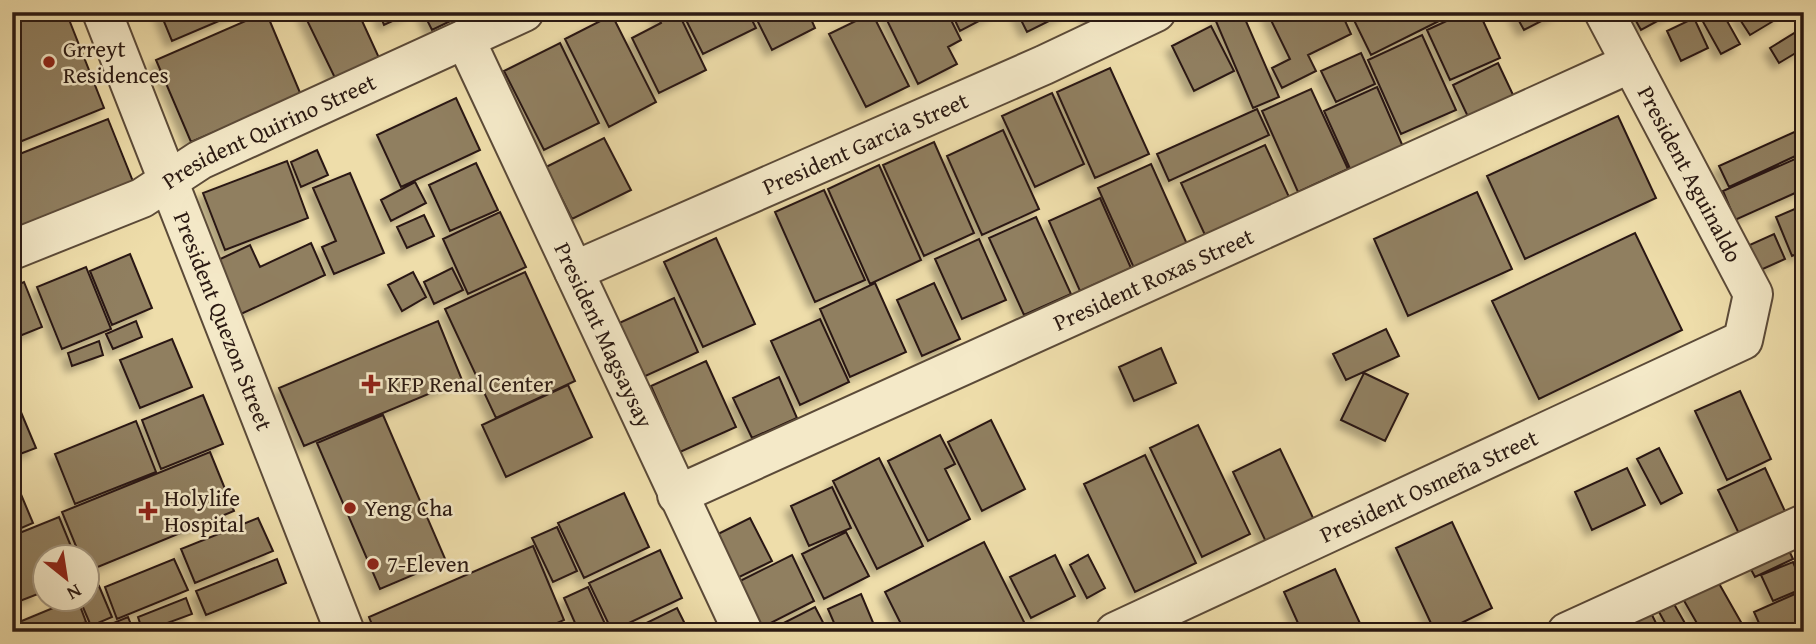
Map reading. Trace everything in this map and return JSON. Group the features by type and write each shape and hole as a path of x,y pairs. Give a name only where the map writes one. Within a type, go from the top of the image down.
{"street":[{"name":"President Quezon Street","path":"102,12 345,632"},
{"name":"President Quirino Street","path":"12,250 132,202 200,160 524,12"},
{"name":"President Garcia Street","path":"574,271 1044,65 1156,12"},
{"name":"President Aguinaldo","path":"1604,12 1753,294 1743,340"},
{"name":"President Magsaysay","path":"465,39 743,632"},
{"name":"President Roxas Street","path":"677,495 1631,63"},
{"name":"President Osmeña Street","path":"1115,632 1743,340"},
{"path":"1567,632 1804,524"}],"building":[{"name":"Grreyt Residences","path":"19,12 66,12 104,108 12,145 12,15"},
{"path":"160,12 240,12 172,41"},
{"path":"266,12 301,95 191,142 156,60"},
{"path":"303,12 358,12 380,60 336,80"},
{"path":"379,12 412,12 384,25"},
{"path":"423,12 469,12 432,30"},
{"path":"656,12 678,12 706,70 659,93 632,38 661,23"},
{"path":"682,12 748,12 756,28 703,54"},
{"path":"753,12 808,12 815,28 772,50"},
{"path":"883,12 947,12 961,40 948,47 957,64 918,84"},
{"path":"951,12 996,12 960,31"},
{"path":"1017,12 1067,12 1027,32"},
{"path":"1087,12 1110,12 1091,22"},
{"path":"1231,12 1242,12 1279,97 1253,108 1215,19"},
{"path":"1267,12 1341,12 1351,34 1308,55 1316,71 1282,88 1272,68 1290,59"},
{"path":"1350,12 1457,12 1371,55"},
{"path":"1466,12 1479,12 1500,58 1450,80 1427,30"},
{"path":"1514,12 1559,12 1524,30"},
{"path":"1631,12 1674,12 1641,30"},
{"path":"1716,12 1722,12 1740,44 1721,54 1702,20"},
{"path":"1741,12 1777,12 1780,17 1750,35 1737,15"},
{"path":"872,13 909,86 866,107 829,34"},
{"path":"612,15 656,102 609,127 565,39"},
{"path":"1694,18 1708,48 1681,61 1667,31"},
{"path":"1211,26 1234,71 1194,91 1172,46"},
{"path":"1804,27 1804,48 1779,63 1770,48"},
{"path":"1422,35 1456,110 1401,134 1368,60"},
{"path":"560,43 599,123 544,150 504,71"},
{"path":"1361,53 1375,84 1336,102 1321,71"},
{"path":"1498,63 1515,99 1470,121 1453,85"},
{"path":"1110,68 1149,154 1095,178 1057,92"},
{"path":"1377,87 1404,149 1352,173 1324,111"},
{"path":"1311,89 1348,169 1298,192 1262,111"},
{"path":"1052,93 1084,164 1035,187 1002,116"},
{"path":"456,98 480,150 401,187 377,135"},
{"path":"1257,109 1269,135 1169,181 1157,154"},
{"path":"1618,116 1656,198 1525,259 1487,176"},
{"path":"108,119 134,184 20,230 12,209 12,157"},
{"path":"1801,129 1804,134 1804,152 1729,187 1719,166"},
{"path":"1003,130 1039,209 982,235 947,156"},
{"path":"604,138 631,190 572,219 546,167"},
{"path":"934,142 974,233 924,256 883,165"},
{"path":"1265,145 1289,197 1205,235 1181,183"},
{"path":"317,150 328,175 301,187 291,162"},
{"path":"1804,155 1804,189 1735,220 1723,191"},
{"path":"287,161 308,218 225,250 203,193"},
{"path":"476,163 498,210 450,231 429,185"},
{"path":"1151,164 1187,244 1134,268 1098,188"},
{"path":"879,165 921,260 870,284 828,189"},
{"path":"350,173 384,253 334,274 322,247 336,241 313,188"},
{"path":"415,182 426,203 391,221 381,200"},
{"path":"824,190 865,280 815,302 775,212"},
{"path":"1477,192 1512,269 1408,316 1374,239"},
{"path":"1100,198 1131,268 1080,291 1049,221"},
{"path":"1804,205 1804,251 1792,256 1776,217"},
{"path":"500,212 526,267 468,294 443,239"},
{"path":"424,215 434,236 407,248 397,227"},
{"path":"1036,217 1071,294 1024,315 989,238"},
{"path":"1635,233 1682,330 1539,399 1492,301"},
{"path":"1774,234 1785,259 1754,273 1743,248"},
{"path":"716,238 755,324 703,347 664,262"},
{"path":"979,239 1006,300 962,319 935,259"},
{"path":"311,243 325,275 241,314 216,261 250,245 260,267"},
{"path":"130,254 152,308 112,325 90,271"},
{"path":"86,267 111,329 62,349 37,287"},
{"path":"452,268 463,290 434,304 424,282"},
{"path":"413,272 426,297 402,311 388,285"},
{"path":"525,272 575,381 496,418 445,309"},
{"path":"24,282 42,327 12,339 12,287"},
{"path":"875,283 906,352 850,377 820,309"},
{"path":"934,283 960,339 922,356 897,300"},
{"path":"674,298 698,352 641,378 617,324"},
{"path":"820,319 849,382 800,405 771,341"},
{"path":"136,321 142,337 113,349 106,334"},
{"name":"KFP Renal Center","path":"438,321 462,380 304,446 279,388"},
{"path":"1386,329 1399,356 1346,380 1333,354"},
{"path":"172,339 192,387 140,408 120,360"},
{"path":"99,341 103,355 72,366 68,353"},
{"path":"1161,348 1176,383 1134,401 1119,367"},
{"path":"706,361 736,427 680,452 651,386"},
{"path":"1364,373 1408,394 1385,441 1341,420"},
{"path":"779,377 797,418 752,438 733,398"},
{"path":"568,385 592,437 506,477 482,425"},
{"path":"1740,391 1771,459 1727,480 1695,411"},
{"path":"203,395 223,444 161,469 142,420"},
{"path":"15,398 36,448 12,457 12,399"},
{"path":"383,415 446,561 380,589 317,443"},
{"path":"991,420 1025,489 982,511 948,442"},
{"path":"136,421 156,472 75,504 55,454"},
{"path":"1198,425 1250,534 1202,557 1150,448"},
{"path":"940,435 955,464 945,469 970,519 928,541 888,461"},
{"path":"1659,448 1682,493 1661,504 1637,459"},
{"path":"1280,449 1315,522 1267,544 1233,472"},
{"name":"Holylife Hospital","path":"210,452 234,511 102,565 102,542 74,542 62,512"},
{"path":"1145,455 1196,563 1135,592 1084,484"},
{"path":"879,458 923,546 877,569 833,481"},
{"path":"1627,468 1645,505 1592,530 1575,492"},
{"path":"1765,468 1789,520 1743,542 1718,490"},
{"path":"12,473 33,523 12,532"},
{"path":"832,487 851,528 809,546 791,506"},
{"path":"624,493 649,547 584,578 558,523"},
{"path":"59,517 69,542 32,542 32,596 12,604 12,536"},
{"path":"258,518 273,551 195,583 181,549"},
{"path":"750,518 772,561 727,583 706,540"},
{"path":"1452,522 1492,608 1443,632 1435,632 1396,548"},
{"path":"557,527 577,571 553,582 532,538"},
{"path":"846,532 869,576 824,599 802,554"},
{"path":"984,542 1029,632 905,632 885,592"},
{"path":"1786,544 1793,559 1755,577 1747,562"},
{"path":"533,546 564,620 537,632 375,632 369,617"},
{"path":"660,550 682,598 612,631 589,583"},
{"path":"792,555 814,601 755,631 732,585"},
{"path":"1055,555 1075,596 1031,618 1010,577"},
{"path":"1088,555 1105,588 1087,598 1070,565"},
{"path":"174,559 188,590 117,619 105,587"},
{"path":"277,559 286,583 206,615 196,591"},
{"path":"1793,562 1804,588 1773,601 1761,575"},
{"path":"1335,569 1364,632 1302,632 1284,592"},
{"path":"1717,580 1742,624 1729,632 1702,632 1683,599"},
{"path":"588,587 606,626 594,632 579,632 564,598"},
{"path":"1804,590 1804,632 1763,632 1754,612"},
{"path":"102,593 112,617 91,626 85,612 102,612"},
{"path":"861,594 877,632 838,632 828,609"},
{"path":"186,598 192,614 143,632 138,617"},
{"path":"1674,604 1690,632 1670,632 1659,612"},
{"path":"1647,605 1656,623 1639,632 1626,632 1620,618"},
{"path":"815,607 828,632 766,632"},
{"path":"677,608 689,632 628,632"},
{"path":"43,612 82,612 86,622 61,632 12,632 12,625"},
{"path":"128,617 134,632 94,631"},
{"path":"87,623 90,632 66,632"},
{"path":"566,624 569,632 548,632"}],"place":[{"name":"Grreyt Residences","path":"49,62"},
{"name":"KFP Renal Center","path":"371,384"},
{"name":"Yeng Cha","path":"350,508"},
{"name":"Holylife Hospital","path":"148,511"},
{"name":"7-Eleven","path":"373,564"}]}
